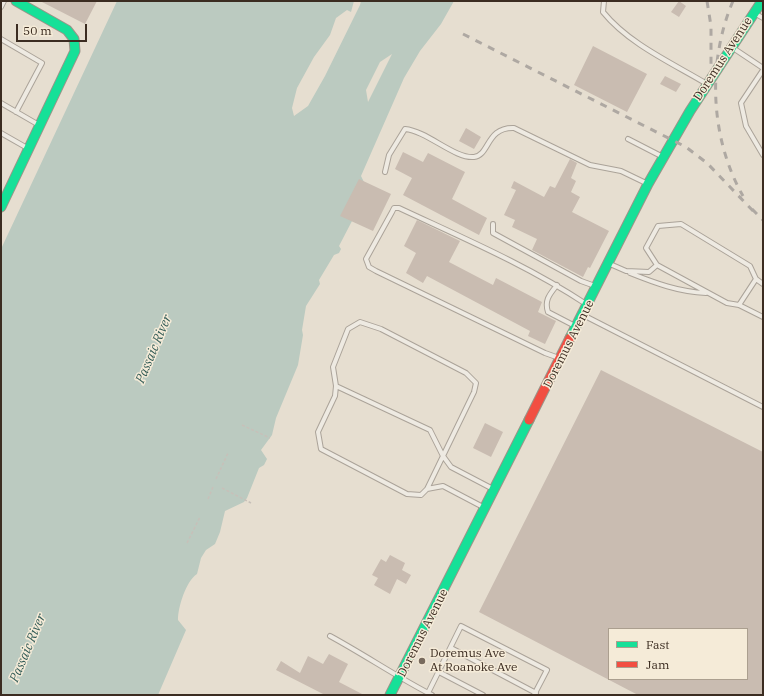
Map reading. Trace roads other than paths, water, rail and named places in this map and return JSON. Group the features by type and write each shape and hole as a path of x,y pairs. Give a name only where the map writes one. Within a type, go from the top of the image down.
{"main road":[{"path":"1,207 75,51 74,36 16,1"},
{"name":"Doremus Avenue","path":"390,695 562,359 648,184 707,84 762,1"}],"lane":[{"path":"1,7 4,1"},
{"path":"604,1 603,12 613,24 636,41 707,84"},
{"path":"754,13 763,18"},
{"path":"1,39 42,63 16,112"},
{"path":"731,47 763,69 741,103 746,126 763,155"},
{"path":"1,103 40,125"},
{"path":"385,172 389,155 405,129 424,135 466,157 476,157 481,154 493,135 504,127 514,128 590,165 621,171 648,184"},
{"path":"1,133 29,149"},
{"path":"628,139 664,157"},
{"path":"562,359 545,353 376,271 369,267 366,259 394,208 399,208 512,260 557,285 588,305"},
{"path":"494,224 493,233 581,281 598,287"},
{"path":"763,284 756,279 750,266 682,224 658,226 646,248 657,264 707,293 727,303 739,305 763,317"},
{"path":"609,264 653,282 686,292 707,293"},
{"path":"626,271 649,272 657,264"},
{"path":"739,305 756,279"},
{"path":"557,285 549,295 547,301 548,312 577,328"},
{"path":"583,315 763,407"},
{"path":"360,322 381,329 466,373 476,383 474,392 443,456 426,489 421,495 407,494 320,449 318,432 335,396 336,386 333,367 348,329 360,322"},
{"path":"336,386 430,430 443,456 451,467 495,490"},
{"path":"426,489 443,486 486,508"},
{"path":"330,636 388,670 399,679 430,694 438,672 462,626 547,670 535,694 451,648"},
{"path":"438,672 483,695"}],"water":[{"name":"Passaic River","path":"117,1 454,1 441,24 420,51 404,78 361,176 364,182 352,221 339,246 341,249 339,253 334,255 319,280 320,284 306,306 298,365 276,418 272,435 261,450 267,459 264,465 259,468 244,502 225,511 220,532 215,544 206,550 201,558 197,574 189,582 186,588 179,608 178,620 186,630 158,695 1,695 1,249"}],"railway":[{"path":"707,1 711,26 711,80"},
{"path":"733,1 719,49 716,74 716,100 718,125 724,150 732,173 743,196"},
{"path":"463,34 686,147 707,163 755,213"},
{"path":"752,209 763,220"}],"place":[{"name":"Doremus Ave At Roanoke Ave","path":"422,661"}]}
